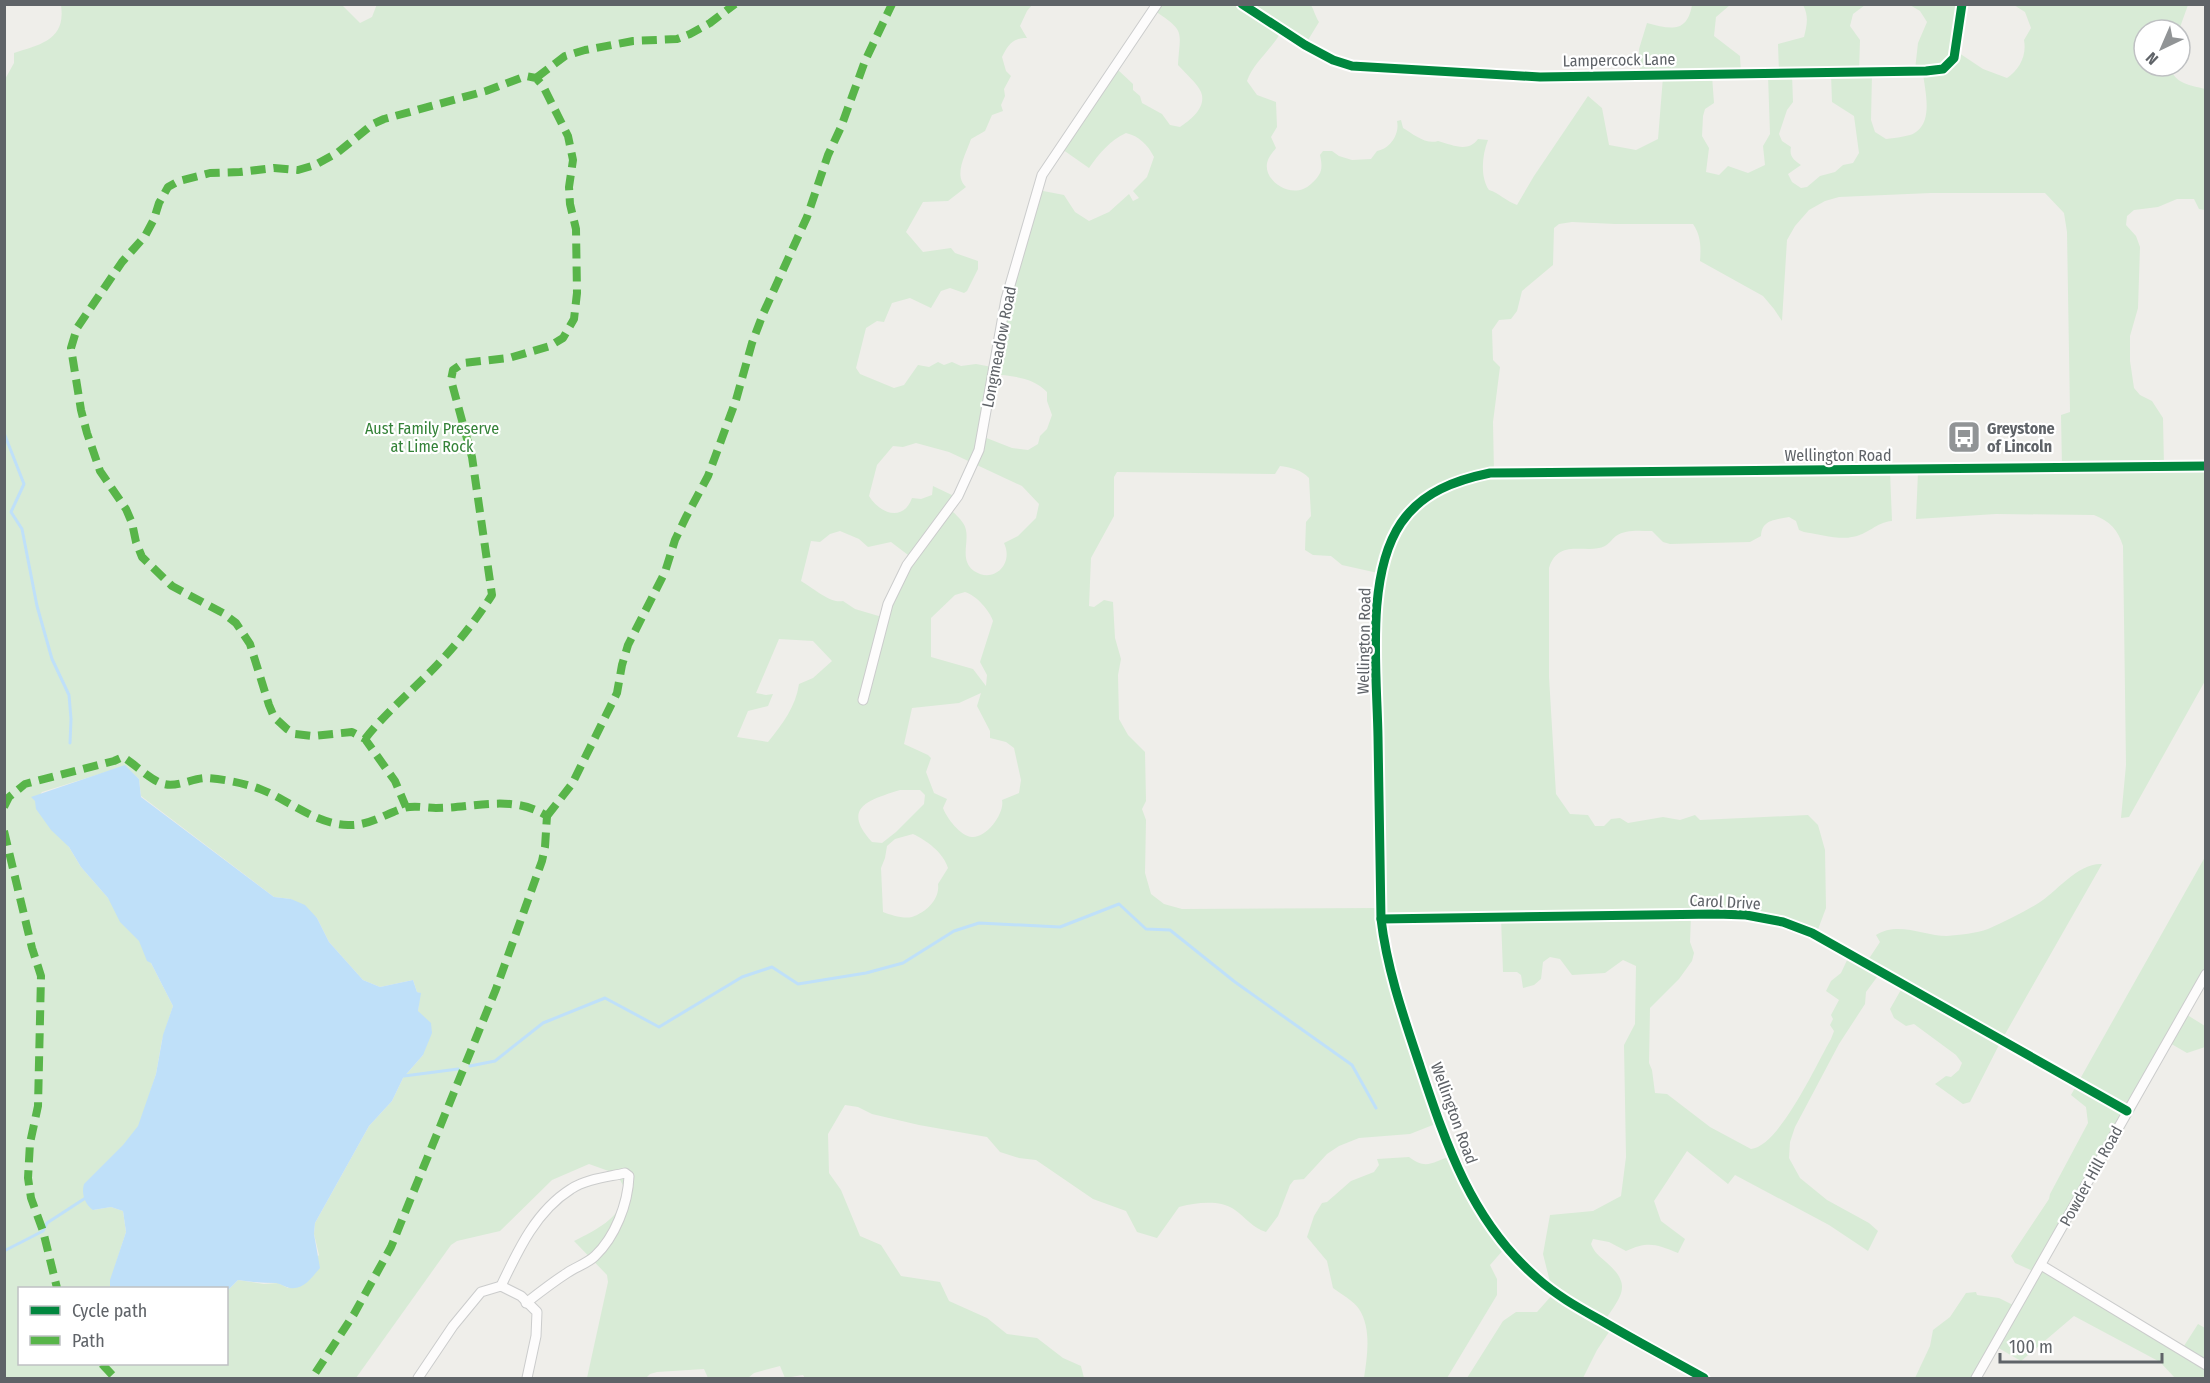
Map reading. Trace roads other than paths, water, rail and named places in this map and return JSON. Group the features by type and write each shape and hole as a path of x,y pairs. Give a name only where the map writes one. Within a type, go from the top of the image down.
{"street":[{"name":"Longmeadow Road","path":"863,700 888,604 907,565 958,496 979,450 1006,299 1042,175 1157,4"},
{"name":"Lampercock Lane","path":"1242,4 1305,45 1341,64 1480,75 1573,77 1943,69 1954,58 1962,4"},
{"name":"Wellington Road","path":"1704,1378 1562,1298 1504,1246 1485,1220 1458,1168 1423,1076 1396,994 1386,956 1380,919 1377,612 1384,558 1402,521 1416,506 1441,488 1457,481 1490,473 2205,466"},
{"name":"Carol Drive","path":"1380,919 1716,914 1746,915 1783,922 1812,933 1870,964 2127,1111"},
{"name":"Powder Hill Road","path":"1976,1378 2205,974"},
{"path":"501,1286 518,1250 541,1215 571,1188 625,1173 629,1176 628,1189 620,1217 603,1248 594,1258 554,1281 526,1303"},
{"path":"2041,1265 2205,1365"},
{"path":"418,1378 453,1326 481,1292 501,1286 520,1296 537,1311 536,1336 527,1378"}],"water":[{"path":"125,765 139,779 141,797 274,897 291,899 305,905 317,918 329,942 363,980 380,987 413,980 417,992 421,993 418,1011 431,1023 432,1033 423,1055 403,1078 392,1101 369,1126 315,1223 314,1234 320,1268 299,1287 290,1288 276,1283 238,1280 228,1290 228,1287 110,1287 110,1280 126,1232 123,1211 111,1207 93,1210 84,1198 84,1184 123,1145 138,1126 156,1074 163,1035 173,1006 151,963 147,961 139,941 120,922 108,898 81,867 69,847 51,830 36,809 35,801 31,797"}],"waterway":[{"path":"4,433 24,484 11,512 22,529 37,606 52,659 69,695 70,743"},
{"path":"470,1066 495,1061 543,1023 605,998 659,1027 742,977 772,967 798,984 866,973 903,963 954,931 979,923 1060,927 1119,904 1146,929 1170,930 1235,982 1352,1065 1376,1108"},
{"path":"404,1076 458,1069"},
{"path":"4,1251 43,1231 47,1223 87,1197"}],"place":[{"name":"Greystone of Lincoln","path":"1964,437"}],"park label":[{"name":"Aust Family Preserve at Lime Rock","path":"432,437"}]}
